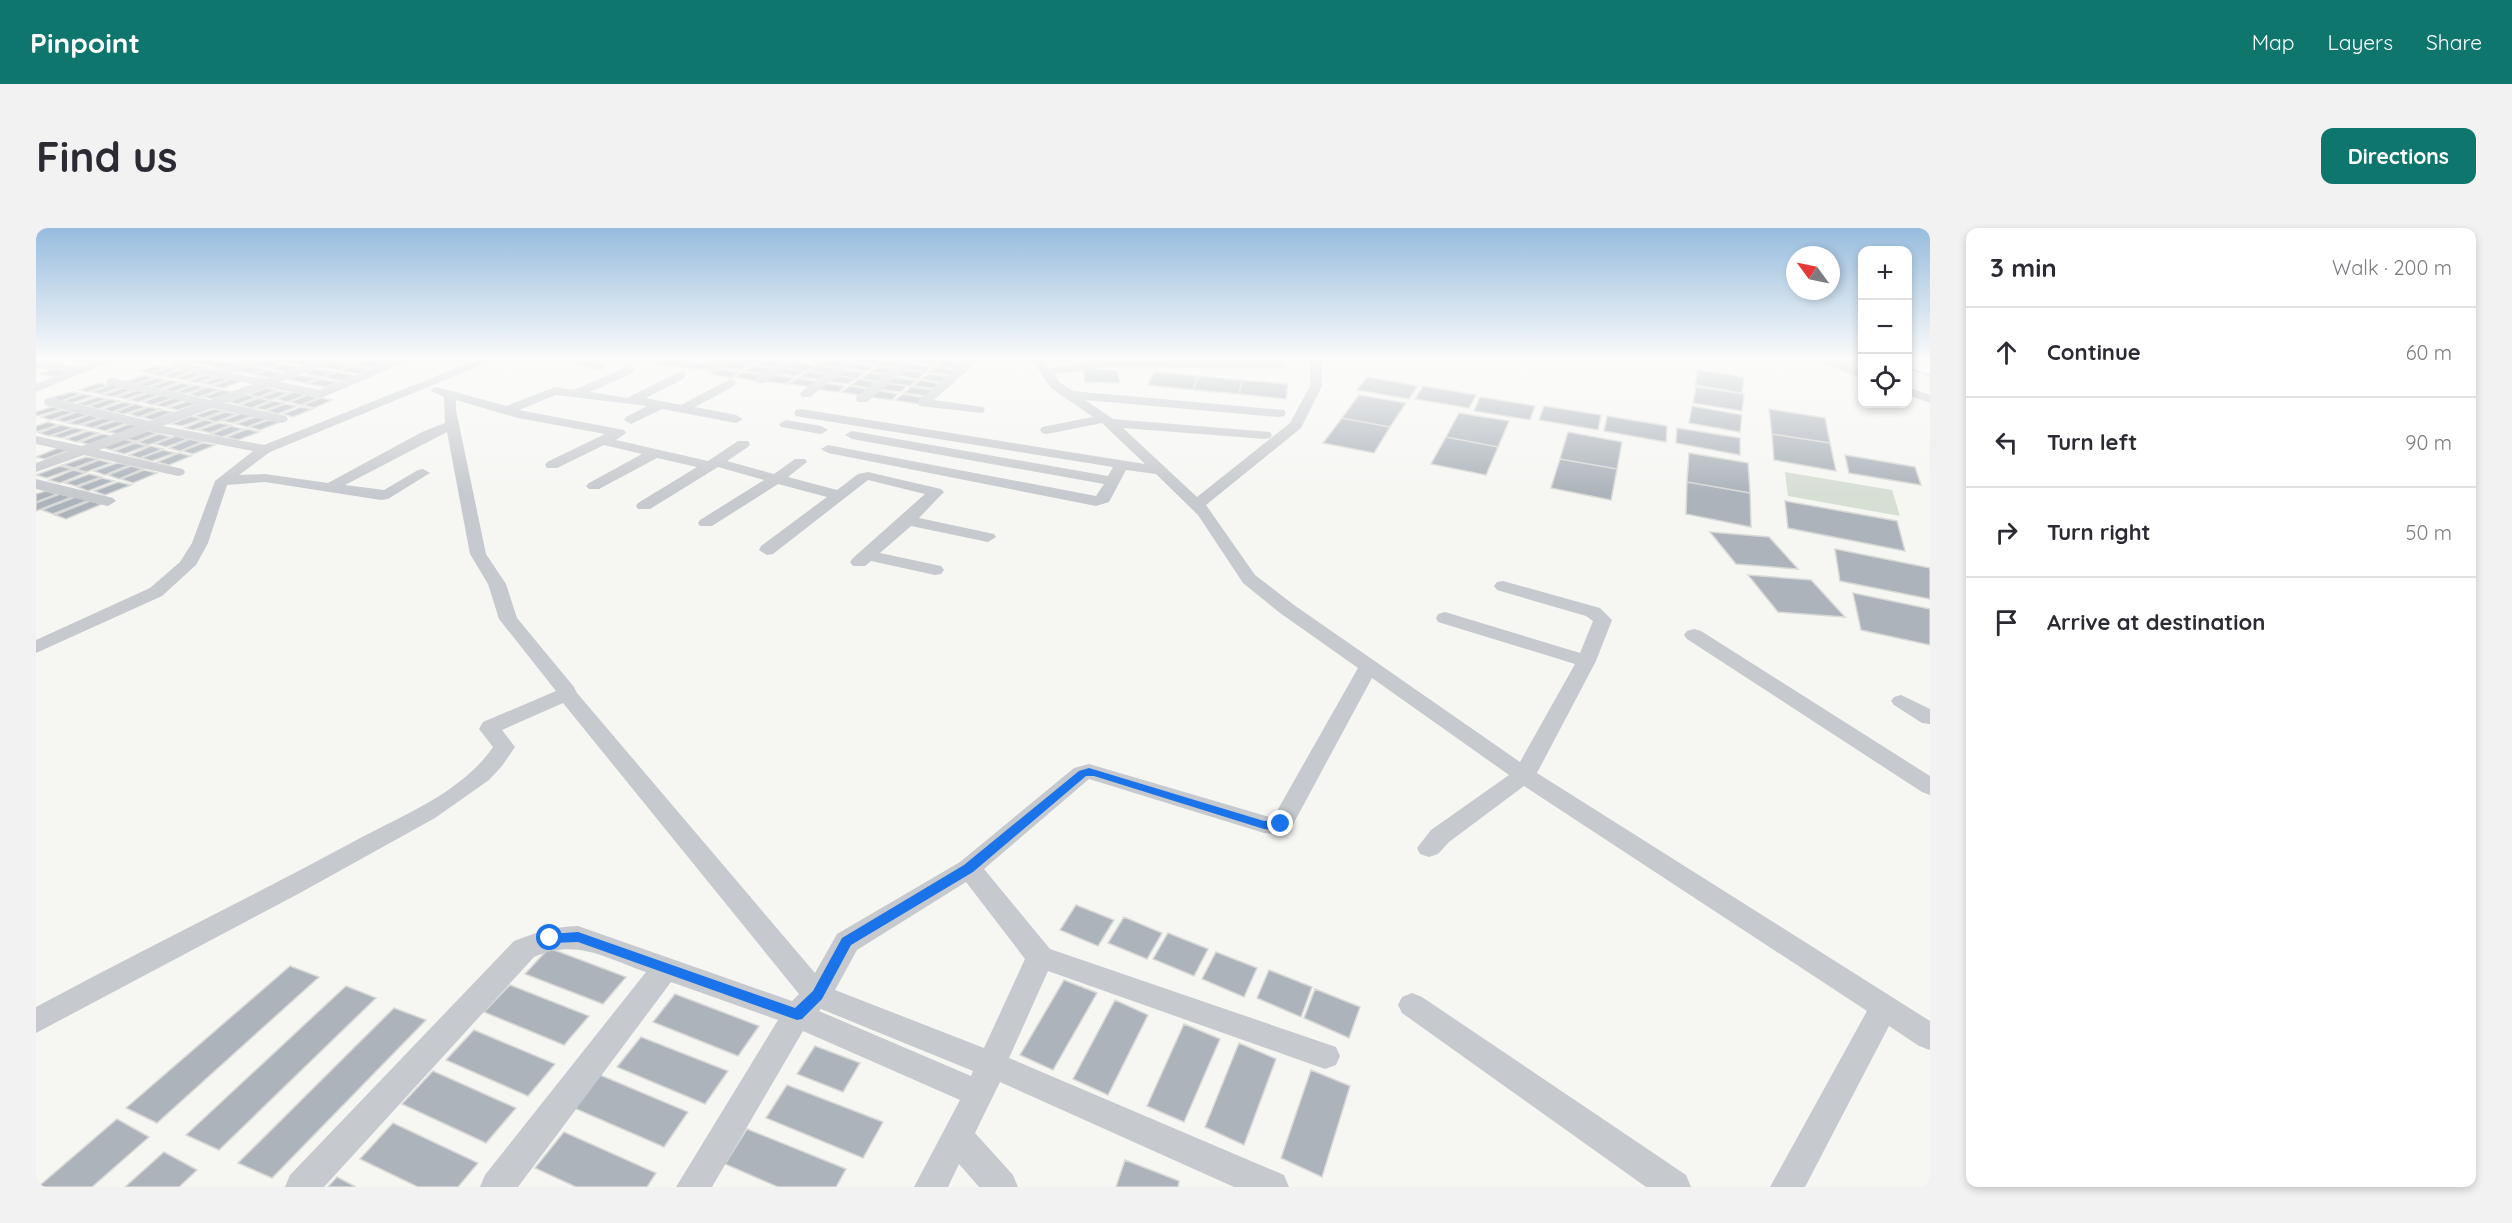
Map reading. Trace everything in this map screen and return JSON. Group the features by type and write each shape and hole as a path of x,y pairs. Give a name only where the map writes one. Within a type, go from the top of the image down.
{"street":[{"path":"57,404 150,426 265,449"},
{"path":"36,468 212,404 281,419"},
{"path":"36,647 156,592 187,565 201,541 217,489 222,481 265,449 378,404"},
{"path":"449,404 478,554 497,584 508,619 567,691 566,694 807,1005 980,1094"},
{"path":"479,404 619,433 552,465"},
{"path":"506,411 524,404"},
{"path":"653,404 736,419"},
{"path":"683,409 692,404"},
{"path":"930,404 978,410"},
{"path":"1083,404 1107,421 1196,505 1249,579 1368,667 1524,775 1930,1036"},
{"path":"1172,404 1279,413"},
{"path":"1196,505 1296,426 1307,404"},
{"path":"631,420 660,405"},
{"path":"801,412 1162,471"},
{"path":"1047,430 1107,421 1265,435"},
{"path":"786,424 1112,481"},
{"path":"331,487 427,435 452,425"},
{"path":"36,440 178,471"},
{"path":"603,441 713,464 839,495"},
{"path":"644,506 743,444"},
{"path":"828,449 1095,501 1104,499 1122,464"},
{"path":"594,486 656,453"},
{"path":"706,523 800,462"},
{"path":"222,481 265,478 385,495 423,473"},
{"path":"767,550 863,477 868,476 936,492 908,520 863,558 935,570"},
{"path":"36,484 108,501"},
{"path":"908,520 988,537"},
{"path":"1429,848 1440,836 1524,775 1586,661 1603,620 1600,616 1503,586"},
{"path":"1444,618 1586,661"},
{"path":"1694,635 1930,787"},
{"path":"693,1187 846,942 969,868 1082,773 1089,771 1264,825 1281,824 1368,667"},
{"path":"36,1021 286,891 436,806 481,776 498,760 504,747 490,729 491,727 566,694"},
{"path":"1901,701 1930,718"},
{"path":"969,868 1040,957 1325,1056"},
{"path":"302,1187 524,949 550,938 578,937 666,967 807,1005 991,1064 1272,1187"},
{"path":"932,1187 956,1136 980,1094 991,1064 1040,957"},
{"path":"497,1187 666,967"},
{"path":"1412,1005 1674,1187"},
{"path":"1787,1187 1884,1007"},
{"path":"956,1136 1001,1187"}],"shaded area":[{"path":"1785,472 1892,490 1900,516 1788,496"}],"building":[{"path":"95,404 112,404 98,409 89,406"},
{"path":"118,404 134,404 112,412 103,409"},
{"path":"135,404 146,407 124,414 115,412"},
{"path":"158,404 174,404 165,407 155,405"},
{"path":"180,404 197,404 178,410 168,408"},
{"path":"243,404 263,404 251,408 240,405"},
{"path":"266,404 283,404 265,410 255,408"},
{"path":"285,404 297,406 278,414 267,411"},
{"path":"306,404 324,404 314,408 303,405"},
{"path":"1353,404 1405,404 1390,427 1342,418"},
{"path":"1444,404 1471,404 1469,408"},
{"path":"1477,404 1535,406 1530,420 1474,411"},
{"path":"1698,404 1743,404 1742,411"},
{"path":"1544,406 1601,415 1598,430 1539,420"},
{"path":"1692,406 1742,415 1740,432 1689,423"},
{"path":"51,407 62,409 36,416 36,412"},
{"path":"149,407 160,409 139,417 129,414"},
{"path":"301,407 312,409 293,417 283,414"},
{"path":"213,409 224,411 204,418 194,416"},
{"path":"1769,409 1825,418 1830,443 1772,434"},
{"path":"63,410 74,412 51,420 41,417"},
{"path":"162,410 174,412 152,420 142,417"},
{"path":"77,412 88,415 65,422 56,420"},
{"path":"225,412 237,414 216,422 206,419"},
{"path":"242,413 253,416 233,423 222,421"},
{"path":"1459,413 1509,421 1498,447 1446,437"},
{"path":"89,415 100,418 78,425 68,423"},
{"path":"191,416 202,419 182,426 171,424"},
{"path":"1607,416 1667,426 1666,442 1604,431"},
{"path":"255,417 267,419 247,427 236,424"},
{"path":"103,418 114,420 92,428 82,425"},
{"path":"1342,418 1390,427 1374,453 1323,443"},
{"path":"204,420 216,422 194,430 184,428"},
{"path":"269,420 280,422 260,430 249,427"},
{"path":"116,421 127,423 105,431 94,428"},
{"path":"48,422 58,425 36,432 36,426"},
{"path":"219,423 231,425 210,433 199,430"},
{"path":"129,424 140,426 118,434 108,432"},
{"path":"61,425 73,428 49,436 39,433"},
{"path":"231,426 243,429 222,437 211,434"},
{"path":"74,428 85,430 62,438 52,436"},
{"path":"1677,428 1740,438 1740,455 1676,443"},
{"path":"247,429 259,432 238,440 227,437"},
{"path":"88,431 99,433 76,442 66,439"},
{"path":"147,431 158,433 136,441 125,439"},
{"path":"1568,432 1622,442 1617,469 1560,459"},
{"path":"102,434 113,436 90,445 80,442"},
{"path":"159,434 171,437 148,445 138,442"},
{"path":"1772,434 1830,443 1836,471 1774,460"},
{"path":"176,436 188,439 166,447 155,444"},
{"path":"1446,437 1498,447 1486,475 1431,464"},
{"path":"123,439 134,442 111,450 101,447"},
{"path":"190,439 202,442 180,451 169,448"},
{"path":"135,443 147,446 124,454 114,451"},
{"path":"203,443 215,445 193,454 182,451"},
{"path":"151,446 163,449 140,458 129,455"},
{"path":"58,448 69,450 45,459 36,457"},
{"path":"163,450 175,453 152,461 141,458"},
{"path":"179,453 191,456 169,465 157,462"},
{"path":"1689,453 1748,463 1750,493 1687,482"},
{"path":"1845,455 1915,467 1921,485 1849,473"},
{"path":"86,457 98,459 74,468 63,465"},
{"path":"1560,459 1617,469 1611,500 1551,488"},
{"path":"99,460 111,463 86,472 76,469"},
{"path":"117,463 129,465 105,475 94,471"},
{"path":"60,466 72,469 47,478 36,475"},
{"path":"131,466 143,469 119,479 108,475"},
{"path":"73,470 85,473 60,483 49,480"},
{"path":"144,470 157,473 133,483 121,479"},
{"path":"89,474 101,477 76,486 65,483"},
{"path":"102,478 114,481 88,491 78,487"},
{"path":"118,482 131,485 105,495 94,491"},
{"path":"1687,482 1750,493 1751,527 1686,514"},
{"path":"46,491 57,494 36,502 36,494"},
{"path":"60,494 72,497 36,511 36,503"},
{"path":"78,496 89,500 53,514 42,510"},
{"path":"90,501 102,504 66,519 55,515"},
{"path":"1785,501 1897,521 1905,551 1788,528"},
{"path":"1710,532 1769,537 1798,569 1736,564"},
{"path":"1835,549 1930,568 1930,599 1840,581"},
{"path":"1748,575 1811,580 1845,617 1778,612"},
{"path":"1853,593 1930,609 1930,645 1861,630"},
{"path":"1076,905 1114,920 1098,946 1060,930"},
{"path":"1124,917 1162,933 1147,959 1108,943"},
{"path":"1168,933 1208,949 1194,976 1153,959"},
{"path":"549,948 626,977 603,1004 525,974"},
{"path":"1216,952 1257,968 1244,997 1202,979"},
{"path":"290,966 319,977 157,1123 126,1108"},
{"path":"1269,970 1312,987 1301,1017 1257,998"},
{"path":"1064,980 1097,993 1053,1070 1020,1055"},
{"path":"510,985 589,1016 564,1045 484,1012"},
{"path":"346,986 376,998 219,1150 186,1135"},
{"path":"1315,989 1360,1007 1349,1038 1304,1018"},
{"path":"675,994 759,1026 738,1056 653,1022"},
{"path":"1115,1000 1148,1015 1108,1095 1073,1079"},
{"path":"394,1008 426,1020 272,1178 238,1163"},
{"path":"1184,1024 1220,1039 1184,1122 1147,1106"},
{"path":"474,1030 555,1064 528,1096 446,1060"},
{"path":"641,1037 728,1071 705,1104 617,1067"},
{"path":"1239,1043 1276,1059 1244,1145 1205,1127"},
{"path":"815,1046 860,1063 843,1092 797,1074"},
{"path":"1311,1070 1350,1086 1322,1177 1281,1158"},
{"path":"433,1071 516,1108 486,1143 402,1104"},
{"path":"600,1075 688,1112 664,1147 574,1108"},
{"path":"787,1085 883,1122 863,1158 766,1118"},
{"path":"117,1119 149,1137 92,1187 38,1187"},
{"path":"393,1123 478,1163 458,1187 418,1187 360,1159"},
{"path":"747,1129 846,1169 836,1187 778,1187 725,1164"},
{"path":"564,1132 656,1173 647,1187 576,1187 535,1168"},
{"path":"164,1152 197,1170 179,1187 125,1187"},
{"path":"1125,1160 1179,1181 1178,1187 1116,1187"},
{"path":"337,1177 356,1187 328,1187"}],"route":[{"path":"550,938 578,937 797,1015 817,995 846,942 969,868 1082,773 1089,771 1264,825 1281,824"}]}
